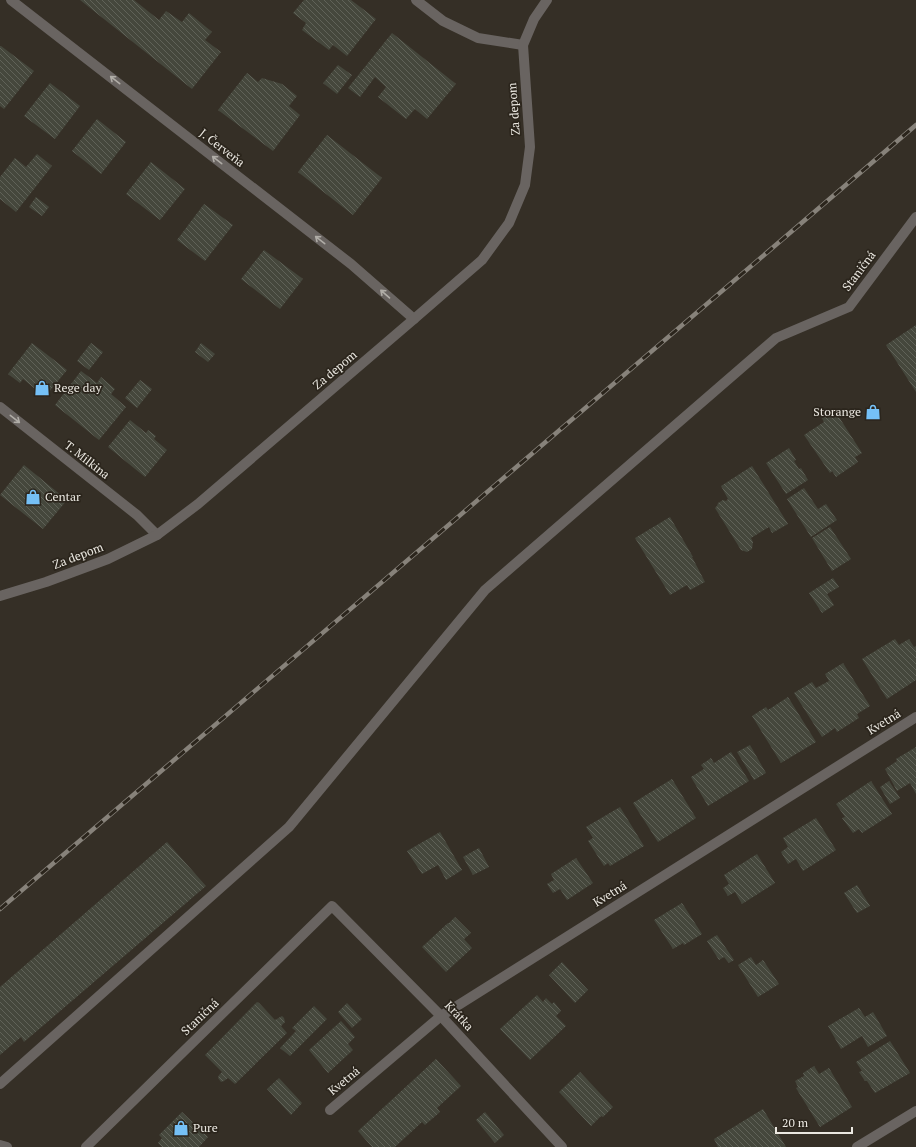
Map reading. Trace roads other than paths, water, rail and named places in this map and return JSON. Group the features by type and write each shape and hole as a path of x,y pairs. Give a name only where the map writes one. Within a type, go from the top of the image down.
{"street":[{"name":"J. Červeňa","path":"11,0 351,264 414,319"},
{"path":"416,0 443,21 478,38 523,45 534,19 547,0"},
{"name":"Za depom","path":"0,596 46,582 108,559 157,534 198,504 482,260 509,223 525,185 530,147 523,45"},
{"name":"Staničná","path":"0,1084 290,827 485,590 776,338 849,307 916,216"},
{"name":"T. Milkina","path":"0,407 137,515 157,534"},
{"name":"Kvetná","path":"330,1110 441,1016 916,717"},
{"name":"Staničná","path":"86,1147 332,906"},
{"name":"Krátka","path":"332,906 441,1016 562,1147"},
{"path":"857,1147 916,1111"},
{"path":"0,1145 7,1147"}],"railway":[{"path":"0,909 916,125"}],"place":[{"name":"Rege day","path":"42,388"},
{"name":"Storange","path":"873,412"},
{"name":"Centar","path":"33,497"},
{"name":"Pure","path":"181,1128"}]}
